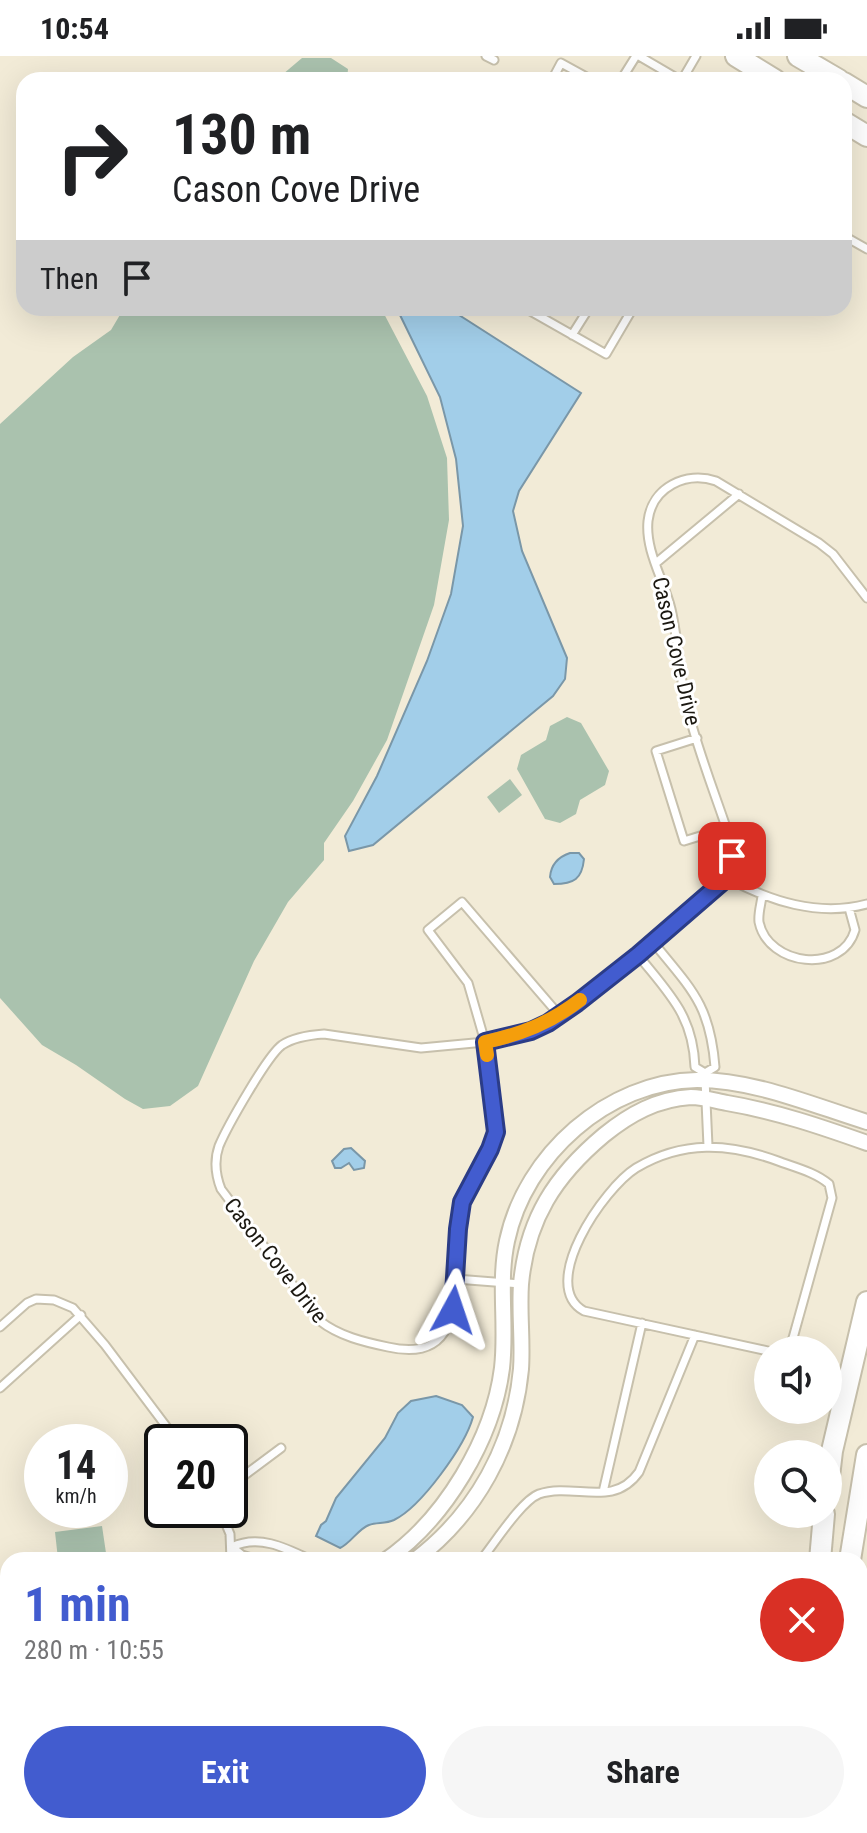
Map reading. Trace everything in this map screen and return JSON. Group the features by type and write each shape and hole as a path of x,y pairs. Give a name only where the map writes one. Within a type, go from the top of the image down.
{"main road":[{"path":"736,56 762,72"},
{"path":"798,56 825,72"},
{"path":"835,1440 867,1302"},
{"path":"851,1552 867,1455"},
{"path":"821,1552 823,1528"}],"street":[{"path":"397,1552 444,1502 479,1445 491,1415 502,1366 502,1284 507,1238 516,1209 538,1169 566,1136 629,1095 669,1083 705,1077 764,1090 867,1122"},
{"path":"424,1552 456,1522 483,1486 509,1431 521,1371 521,1284 539,1214 548,1196 576,1159 634,1112 693,1097 747,1106 867,1143"}],"lane":[{"path":"638,56 667,72"},
{"path":"556,72 561,63 577,72"},
{"path":"539,316 606,354 628,316"},
{"path":"572,335 584,316"},
{"name":"Cason Cove Drive","path":"560,1016 462,902 428,930 468,983 485,1042 496,1132 462,1202 449,1325 434,1344 415,1350 397,1349 337,1333 320,1321 221,1189 216,1171 219,1147 268,1060 285,1042 312,1035 324,1034 421,1048 485,1042 531,1031 560,1016 638,955 727,878 732,856 726,828 697,738 679,665 675,626 648,535 648,518 655,501 664,490 683,479 703,477 716,481 803,531 826,548 854,578 867,598"},
{"name":"Cason Cove Drive","path":"656,563 739,494"},
{"name":"Cason Cove Drive","path":"697,738 656,751 684,841 726,828"},
{"path":"727,878 762,896 791,904 849,908 867,904"},
{"path":"762,896 760,924 771,943 779,950 804,960 830,957 847,947 855,930 849,908"},
{"path":"653,942 704,1008 712,1035 715,1065 705,1077 708,1146"},
{"path":"638,955 685,1017 692,1034 695,1067 705,1077"},
{"path":"754,1348 584,1311 575,1306 568,1285 582,1233 606,1194 630,1173 672,1153 708,1146 755,1153 824,1179 832,1189 832,1198 791,1336"},
{"path":"456,1279 521,1284"},
{"path":"0,1327 36,1299 64,1302 81,1315 164,1424"},
{"path":"0,1388 81,1315"},
{"path":"603,1492 642,1323"},
{"path":"488,1552 532,1498 548,1492 603,1492 624,1488 639,1472 695,1335"},
{"path":"248,1473 281,1448"},
{"path":"228,1528 232,1552"},
{"path":"232,1547 243,1542 262,1542 293,1552"},
{"path":"232,1547 238,1552"}],"green space":[{"path":"302,58 331,58 348,69 348,72 285,72"},
{"path":"119,316 385,316 427,396 447,458 449,520 434,605 387,740 353,801 324,843 324,860 288,902 254,961 198,1086 170,1106 143,1109 42,1045 0,998 0,424 73,357 111,330"},
{"path":"567,717 581,723 609,771 605,785 580,800 576,814 560,823 545,819 517,769 521,755 546,740 550,726"},
{"path":"510,779 522,795 499,813 487,797"},
{"path":"102,1528 106,1552 57,1552 55,1532"}],"water":[{"path":"400,316 461,316 581,393 519,491 513,511 522,551 567,658 565,679 553,696 373,845 349,851 345,836 377,776 427,661 451,594 463,526 456,459 440,397"},
{"path":"570,853 579,853 584,859 579,876 567,883 554,884 550,877 554,865"},
{"path":"351,1148 365,1161 364,1168 354,1170 349,1163 335,1168 332,1161 344,1149"},
{"path":"436,1396 462,1405 473,1417 461,1444 429,1489 405,1513 391,1521 365,1527 340,1548 316,1536 336,1498 385,1438 398,1413 411,1401"}],"slow traffic":[{"path":"487,1055 485,1042 531,1031 560,1016 580,1000"}],"route":[{"path":"453,1310 462,1202 496,1132 485,1042 531,1031 560,1016 638,955 727,878 732,856"}]}
